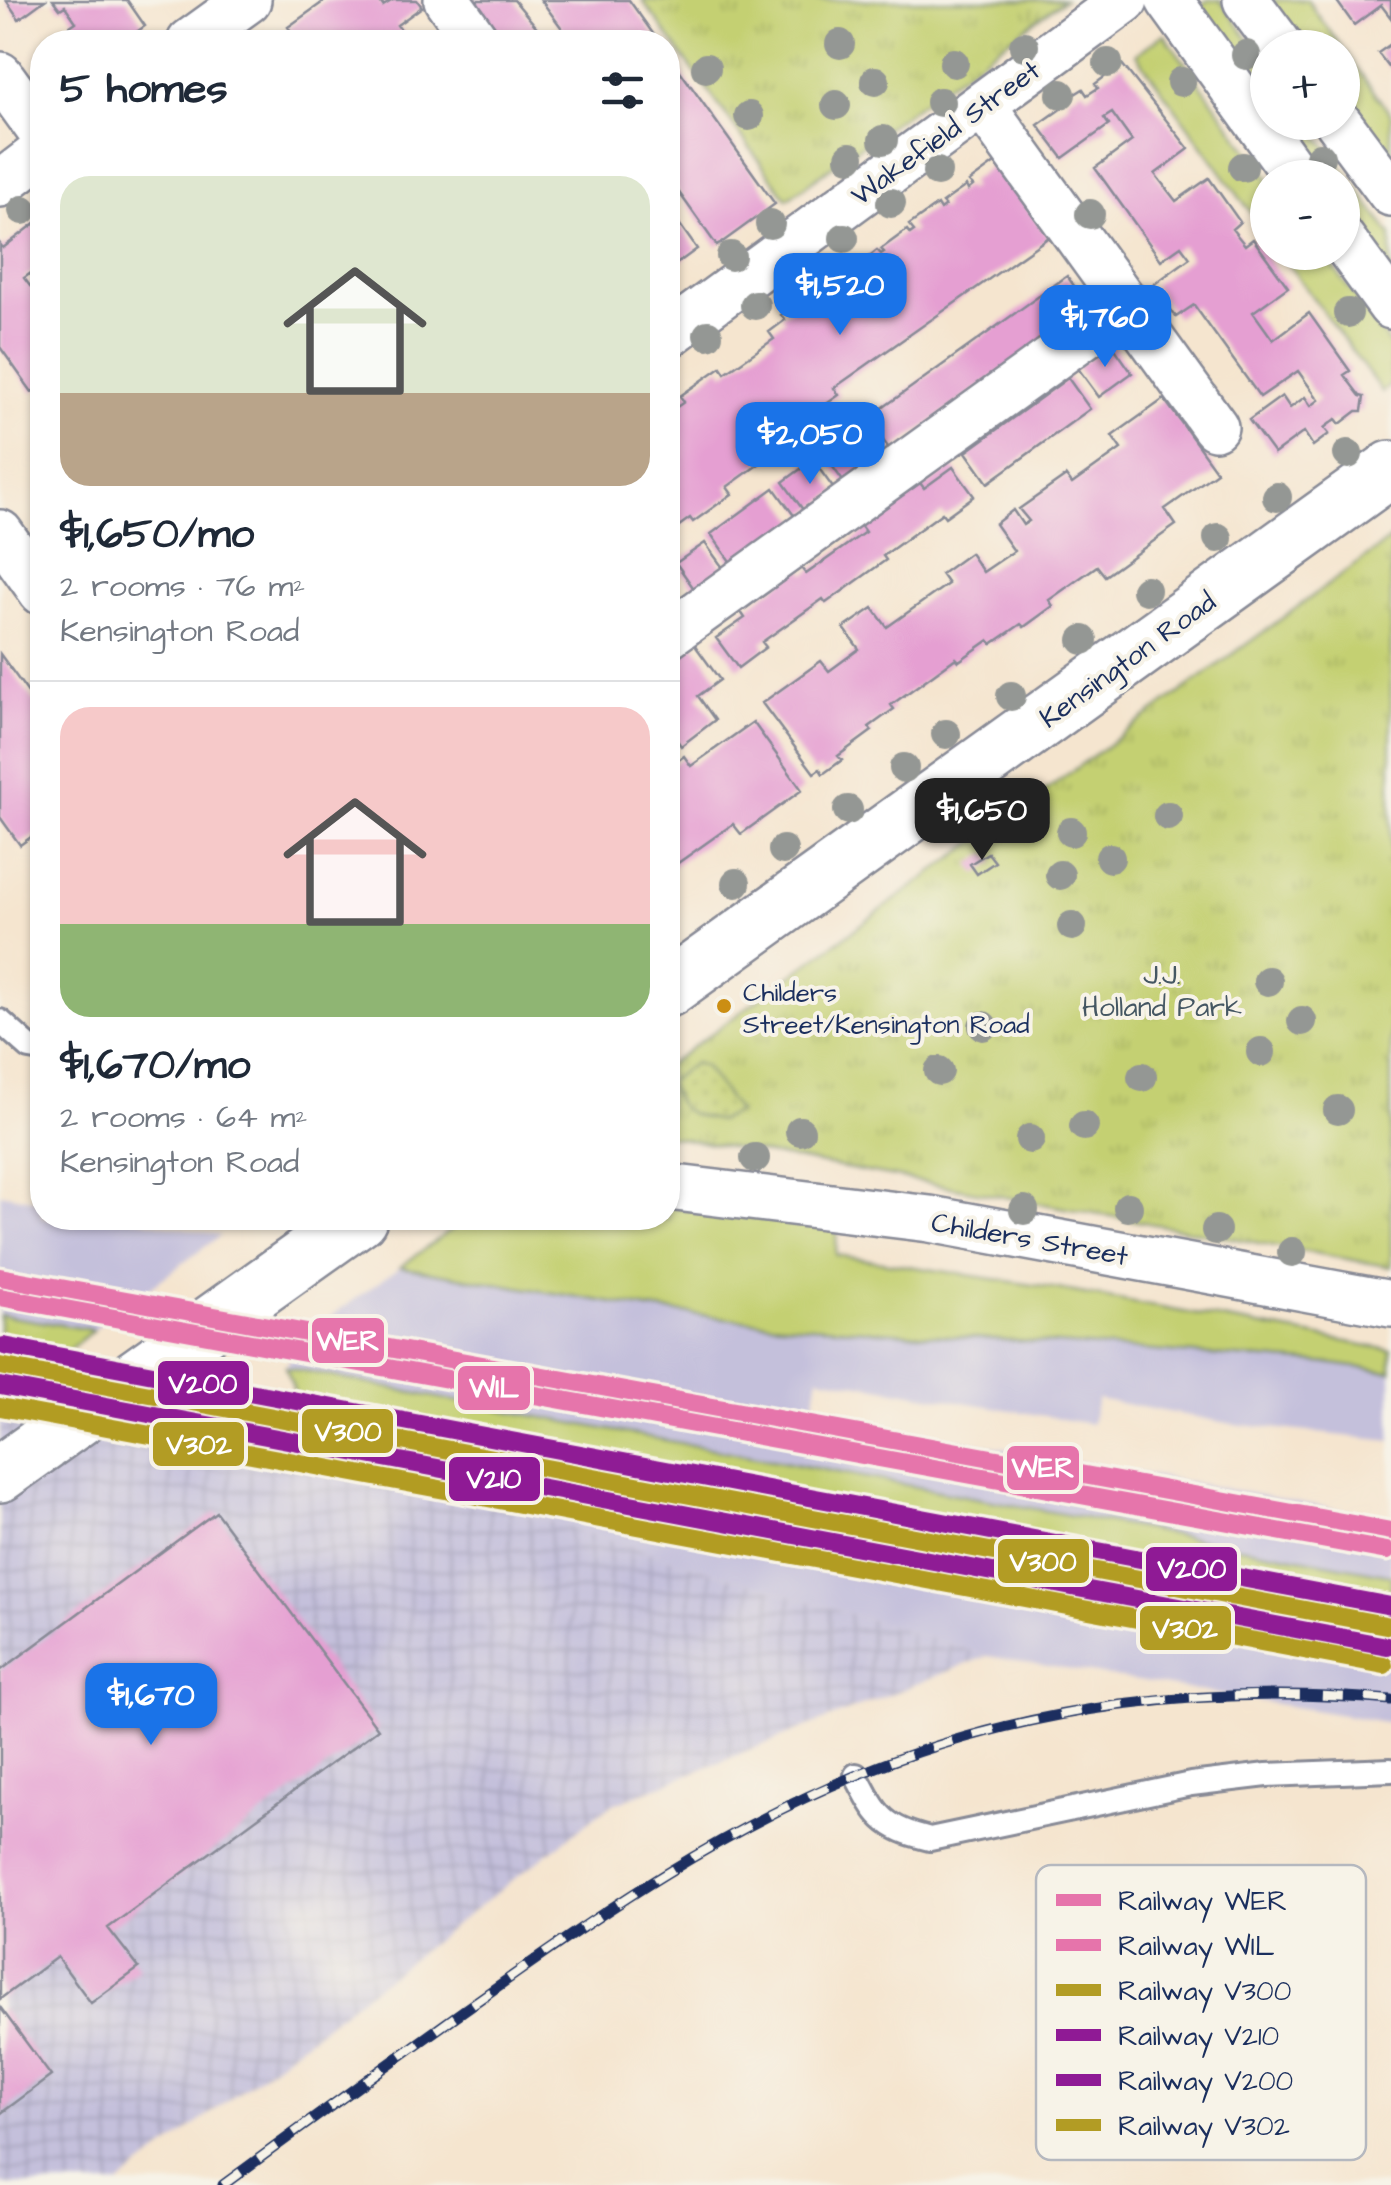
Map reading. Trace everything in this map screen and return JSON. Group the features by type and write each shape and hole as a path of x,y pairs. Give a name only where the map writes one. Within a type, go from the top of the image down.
{"street":[{"path":"447,0 468,30"},
{"name":"Wakefield Street","path":"680,316 983,106 1125,0"},
{"path":"1169,0 1285,160"},
{"path":"1246,0 1268,30"},
{"path":"0,76 30,117"},
{"path":"983,106 1214,427"},
{"path":"1352,140 1391,192"},
{"path":"0,184 30,161"},
{"path":"1360,264 1391,306"},
{"path":"680,626 1127,305"},
{"name":"Kensington Road","path":"680,979 1391,470"},
{"path":"0,533 30,575"},
{"name":"Childers Street","path":"680,1188 930,1219 1391,1304"},
{"path":"0,1474 342,1230"}],"lane":[{"path":"0,1020 30,1048"},
{"path":"856,1775 885,1823 930,1839 1192,1784 1267,1775 1391,1770"}],"shaded area":[{"path":"0,1193 30,1199 30,1230 194,1230 221,1235 93,1330 0,1315"},
{"path":"400,1267 649,1309 769,1323 1333,1364 1391,1372 1391,1441 1233,1424 1097,1399 1091,1424 819,1377 812,1413 1391,1519 1391,1723 987,1656 453,1492 283,1460 297,1401 286,1366 292,1356 334,1314"},
{"path":"0,1407 453,1492 987,1656 609,1806 118,2185 0,2185"}],"green space":[{"path":"642,0 1064,0 787,199 680,52 680,30 664,30"},
{"path":"1208,0 1220,0 1250,41 1250,85 1195,9"},
{"path":"1307,0 1329,30 1293,30 1272,2"},
{"path":"1164,34 1256,160 1250,160 1250,212 1136,54"},
{"path":"1360,73 1391,115 1391,166 1360,123"},
{"path":"1291,140 1321,140 1336,160 1305,160"},
{"path":"1360,193 1391,235 1391,278 1360,235"},
{"path":"1292,270 1335,270 1391,346 1391,385 1382,392"},
{"name":"J.J. Holland Park","path":"1391,539 1391,1267 680,1138 680,1056"},
{"path":"694,1063 704,1066 738,1112 718,1121 685,1110 680,1106 680,1073"},
{"path":"680,1207 837,1227 836,1255 1053,1288 1391,1350 1391,1372 1333,1364 769,1323 649,1309 400,1267 451,1230 680,1230"},
{"path":"0,1315 93,1330 61,1356 0,1345"},
{"path":"286,1367 1391,1575 1391,1609 697,1483 297,1400"}],"building":[{"path":"6,0 45,0 19,19"},
{"path":"53,0 127,0 145,26 139,30 64,30 76,22 65,6 60,9"},
{"path":"326,0 379,0 383,6 393,0 417,0 422,7 397,25 401,30 288,27"},
{"path":"467,0 514,0 539,30 488,30"},
{"path":"541,0 629,0 650,30 563,30"},
{"path":"1336,0 1391,0 1391,18 1381,5 1354,25"},
{"path":"1391,44 1391,70 1378,53"},
{"path":"1122,64 1189,149 1155,174 1176,201 1209,178 1240,222 1232,229 1245,245 1250,241 1250,270 1276,270 1288,287 1253,312 1273,340 1309,313 1350,371 1344,375 1364,397 1362,411 1340,424 1336,419 1324,428 1329,434 1313,446 1304,432 1274,454 1249,420 1282,396 1290,408 1305,397 1311,406 1319,400 1298,371 1260,397 1194,305 1176,317 1153,285 1190,258 1181,246 1161,260 1095,168 1132,141 1112,113 1104,118 1109,125 1063,158 1038,125 1083,89 1087,95 1098,88 1095,84"},
{"path":"680,71 775,204 717,246 680,194"},
{"path":"995,163 1049,237 834,388 839,395 760,451 766,459 727,487 732,494 693,522 690,518 680,525 680,405 684,402 680,396 721,367 725,373 774,339 769,332 785,320 781,315 843,271 846,275 877,250 884,252 881,249 907,230 910,234 914,231 909,225 937,205 940,210 945,206 942,203 966,186 968,190 973,186 969,182"},
{"path":"680,225 697,249 680,261"},
{"path":"30,227 30,274 24,278 30,286 30,389 0,347 0,244 3,248"},
{"path":"1067,276 1090,308 891,451 867,419"},
{"path":"1111,343 1132,373 1099,397 1077,367"},
{"path":"1068,378 1090,409 988,483 966,452"},
{"path":"1164,399 1217,472 1165,509 1176,525 1105,576 1097,566 1049,600 1053,606 1024,627 1021,624 992,644 989,640 959,661 956,658 891,705 894,709 869,727 872,731 838,756 842,760 823,774 820,769 814,773 762,703 821,661 829,671 859,649 844,628 873,608 887,627 948,584 941,574 970,553 983,572 1014,551 995,524 1013,510 1023,525 1029,521 1019,509 1066,476 1072,484 1121,449 1112,436"},
{"path":"853,432 876,462 845,484 823,453"},
{"path":"813,460 836,492 806,514 783,482"},
{"path":"953,467 974,496 945,517 942,513 826,603 823,599 762,642 766,647 738,668 716,638 745,618 741,612 801,568 806,574 865,532 860,525 920,483 924,488"},
{"path":"774,488 798,521 734,567 711,534"},
{"path":"705,543 726,572 697,593 680,569 680,560"},
{"path":"694,644 720,680 698,696 715,720 681,746 680,745 680,654"},
{"path":"0,654 30,695 30,838 20,845 0,817"},
{"path":"753,722 802,790 741,834 733,824 680,862 680,759 684,756 691,766"},
{"path":"988,853 995,862 977,874 970,864"},
{"path":"216,1512 378,1729 108,1928 139,1968 91,2003 57,1957 0,1999 0,1671"},
{"path":"0,2007 51,2076 0,2114"}],"railway":[{"path":"223,2185 620,1902 759,1820 857,1775 986,1732 1119,1705 1255,1695 1391,1700"}],"rail line":[{"name":"WER","path":"0,1277 1391,1531"},
{"name":"WIL","path":"0,1297 1387,1551"},
{"name":"V200","path":"4,1346 1391,1606"},
{"name":"V300","path":"0,1366 1391,1626"},
{"name":"V210","path":"0,1386 1387,1646"},
{"name":"V302","path":"0,1407 1384,1665"}],"place":[{"name":"Childers Street/Kensington Road","path":"724,1006"}]}
